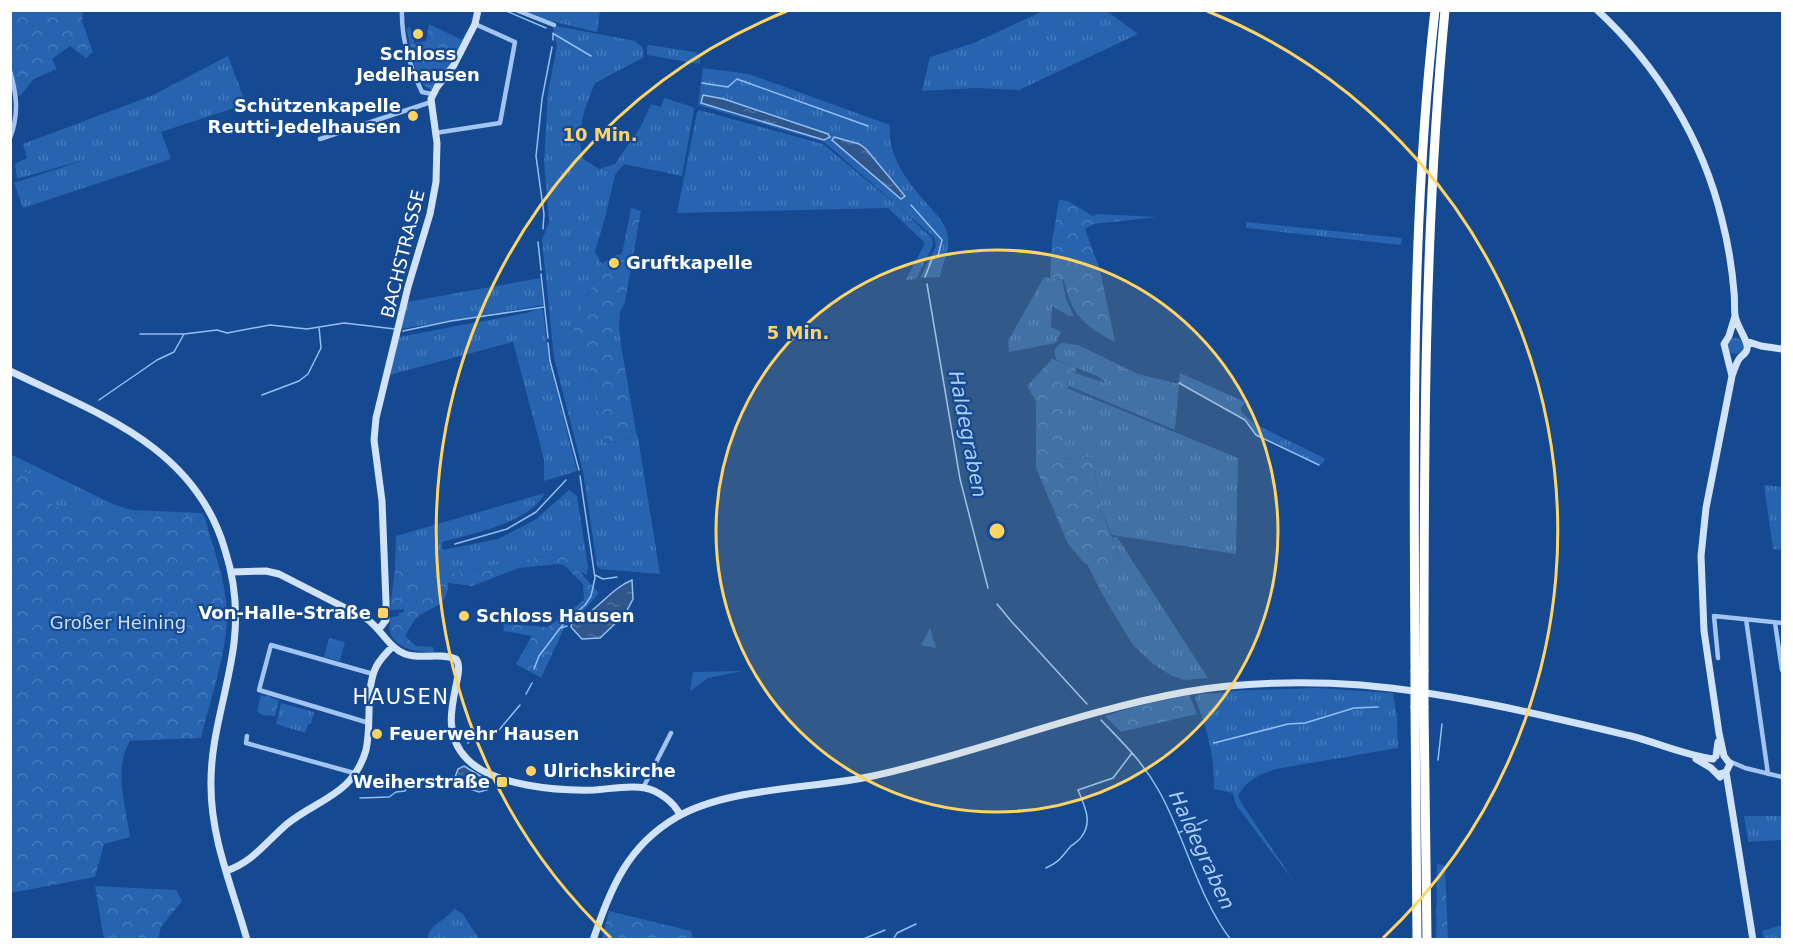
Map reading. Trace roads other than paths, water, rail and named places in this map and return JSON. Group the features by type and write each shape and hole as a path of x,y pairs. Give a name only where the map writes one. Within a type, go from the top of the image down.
{"highway":[{"path":"1420,671 1414,438 1418,265 1435,10"},
{"path":"1417,939 1428,266 1431,185 1445,10"},
{"path":"1419,707 1427,939"}],"main road":[{"path":"432,98 454,65 475,24 478,10"},
{"path":"1597,10 1643,60 1670,97 1694,141 1714,190 1723,222 1734,291 1735,316 1724,344 1732,376"},
{"name":"BACHSTRASSE","path":"379,628 386,618 385,557 374,432 408,287 433,197 436,175 432,98"},
{"path":"1735,316 1747,350 1732,376 1706,508 1701,556 1704,631 1721,758 1753,939"},
{"path":"1729,336 1733,334 1771,349 1782,350"},
{"path":"1726,354 1733,358 1771,349"},
{"path":"10,371 122,425 150,444 174,464 195,488 209,509 223,540 232,572 237,607 234,644 211,760 211,788 217,842 247,939"},
{"path":"232,572 266,571 279,574 367,619 379,628 393,646 409,656 448,656 458,662 459,671 450,711 452,728 462,753 483,771 505,779 560,789 642,788 665,798 672,803 680,815"},
{"path":"226,871 254,857 290,822 338,792 354,773 365,750 370,723 373,674 379,661 393,646"},
{"path":"593,939 610,892 623,867 652,835 680,815 734,798 866,777 922,765 1120,706 1170,694 1218,687 1305,683 1361,685 1444,696 1548,717 1642,739 1686,753 1721,758"},
{"path":"1686,753 1711,768 1724,772"},
{"path":"1711,768 1721,758"}],"street":[{"path":"402,10 403,34 413,71 422,92 432,98"},
{"path":"516,10 554,25"},
{"path":"435,133 500,123 515,42 475,24"},
{"path":"10,71 17,95 16,123 10,138"},
{"path":"320,139 432,98"},
{"path":"1718,658 1714,616 1782,623"},
{"path":"1746,620 1768,774"},
{"path":"1775,623 1782,670"},
{"path":"370,723 260,690 271,645 373,674"},
{"path":"642,788 671,733"},
{"path":"248,736 246,743 354,773"},
{"path":"1721,758 1745,768 1782,777"},
{"path":"1724,772 1745,768"}],"water":[{"path":"703,95 724,99 828,134 830,137 824,140 701,103"},
{"path":"834,137 859,144 866,149 905,196 901,199 832,140"},
{"path":"632,580 633,599 625,614 600,638 582,639 571,627 572,622 588,613"},
{"path":"464,766 487,780 487,790 479,792 453,783 458,769"}],"waterway":[{"name":"Haldegraben","path":"504,10 546,28"},
{"name":"Haldegraben","path":"553,33 553,40"},
{"path":"554,34 591,56"},
{"name":"Haldegraben","path":"543,229 544,214 536,156 542,99 552,47"},
{"path":"702,83 728,87 737,79 868,126"},
{"name":"Haldegraben","path":"911,205 942,240 938,256 932,259 925,277"},
{"name":"Haldegraben","path":"538,242 541,270"},
{"name":"Haldegraben","path":"541,274 548,338"},
{"name":"Haldegraben","path":"927,284 960,479 988,588"},
{"path":"403,331 451,321 544,307"},
{"path":"99,400 157,360 174,352 184,334 217,330 227,333 270,325 307,329 344,323 395,329"},
{"path":"262,395 299,381 308,374 321,348 319,327"},
{"path":"140,334 184,334"},
{"name":"Haldegraben","path":"548,343 550,361 579,470"},
{"path":"1179,383 1245,420 1256,435 1319,465"},
{"name":"Haldegraben","path":"534,669 539,656 564,623 585,605 591,596 595,578 580,476"},
{"path":"455,544 507,529 536,512 566,480"},
{"path":"595,575 603,579 617,577"},
{"name":"Haldegraben","path":"997,604 1087,704"},
{"name":"Haldegraben","path":"561,628 567,626"},
{"name":"Haldegraben","path":"526,694 532,683"},
{"name":"Haldegraben","path":"468,743 478,734 499,730 520,705"},
{"path":"1214,743 1288,724 1305,723 1354,708 1378,707"},
{"name":"Haldegraben","path":"1101,720 1139,762 1159,791 1209,905 1231,940"},
{"path":"1438,760 1442,724"},
{"path":"1046,868 1055,863 1080,839 1085,830 1086,813 1078,790 1113,778 1132,753"},
{"path":"360,798 389,797 396,792 405,791 412,781 418,779"},
{"path":"445,779 453,780"},
{"path":"1178,833 1207,820"},
{"path":"893,940 897,933 916,924"},
{"path":"861,940 885,930"}],"place":[{"name":"Schloss Jedelhausen","path":"418,34"},
{"name":"Schützenkapelle Reutti-Jedelhausen","path":"413,116"},
{"name":"Gruftkapelle","path":"614,263"},
{"name":"Von-Halle-Straße","path":"383,613"},
{"name":"Schloss Hausen","path":"464,616"},
{"name":"Feuerwehr Hausen","path":"377,734"},
{"name":"Ulrichskirche","path":"531,771"},
{"name":"Weiherstraße","path":"502,782"}],"district":[{"name":"HAUSEN","path":"401,697"}],"park label":[{"name":"Großer Heining","path":"118,623"}]}
